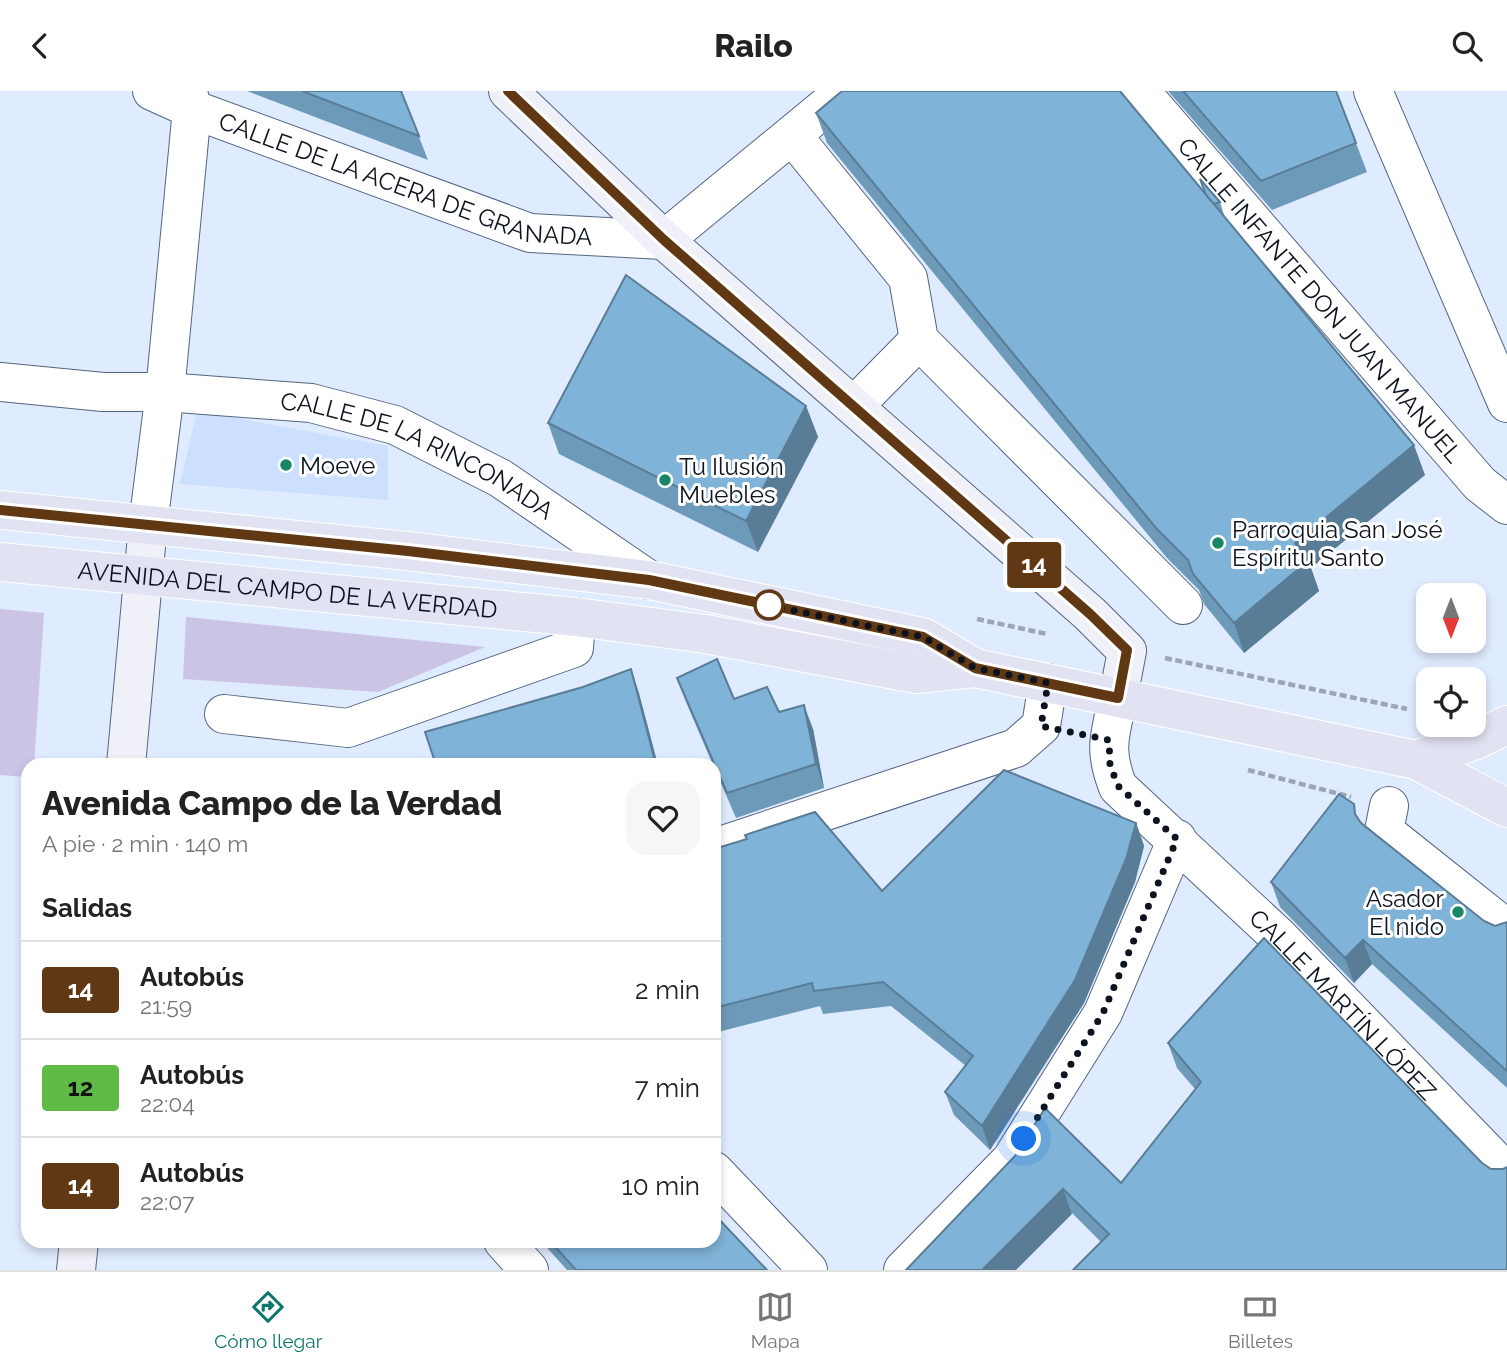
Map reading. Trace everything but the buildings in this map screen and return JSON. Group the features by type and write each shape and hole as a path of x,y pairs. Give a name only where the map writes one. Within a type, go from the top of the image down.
{"main road":[{"name":"AVENIDA DEL CAMPO DE LA VERDAD","path":"0,510 408,551 649,580 923,637 975,668"},
{"name":"AVENIDA DEL CAMPO DE LA VERDAD","path":"0,562 576,617 706,633 916,674 975,668 1416,760 1507,808"},
{"path":"1416,760 1476,740 1507,725"}],"street":[{"name":"CALLE DE LA ACERA DE GRANADA","path":"152,91 190,100 530,233 664,240"},
{"path":"508,91 664,240 1090,614 1127,650 1118,698"},
{"path":"664,240 845,91"},
{"name":"CALLE INFANTE DON JUAN MANUEL","path":"1140,91 1480,484 1507,505"},
{"path":"1373,91 1507,403"},
{"path":"126,758 148,525 165,392 190,100"},
{"path":"792,135 908,278 919,340 1183,605"},
{"path":"854,406 919,340"},
{"name":"CALLE DE LA RINCONADA","path":"0,381 103,392 165,392 311,403 395,425 500,478 649,580"},
{"path":"223,714 348,728 574,648 576,617"},
{"path":"721,846 1016,748 1041,726 1048,683"},
{"name":"CALLE MARTÍN LÓPEZ","path":"1118,698 1109,740 1110,765 1118,786 1279,937 1507,1173"},
{"path":"1389,806 1384,831 1507,929"},
{"path":"903,1270 1012,1160 1103,1013 1177,839"},
{"path":"721,1178 808,1270"},
{"path":"76,1270 78,1248"},
{"path":"509,1248 529,1270"}],"path":[{"path":"1247,770 1389,806"}],"shaded area":[{"name":"Moeve","path":"197,411 388,446 388,500 180,484"},
{"path":"0,609 44,613 34,758 21,758 21,776 0,775"},
{"path":"186,617 485,647 378,692 183,679"}],"bus line":[{"name":"14","path":"0,510 408,551 649,580 923,637 975,668 1118,698 1127,650 1090,614 664,240 508,91"}],"place":[{"name":"Moeve","path":"286,465"},
{"name":"Tu Ilusión Muebles","path":"665,480"},
{"name":"Parroquia San José Espíritu Santo","path":"1218,543"},
{"name":"Asador El nido","path":"1458,912"}],"route":[{"path":"769,605 763,604 923,637 975,668 1048,683 1041,726 1109,740 1110,765 1118,786 1177,839 1103,1013 1024,1139"}]}
